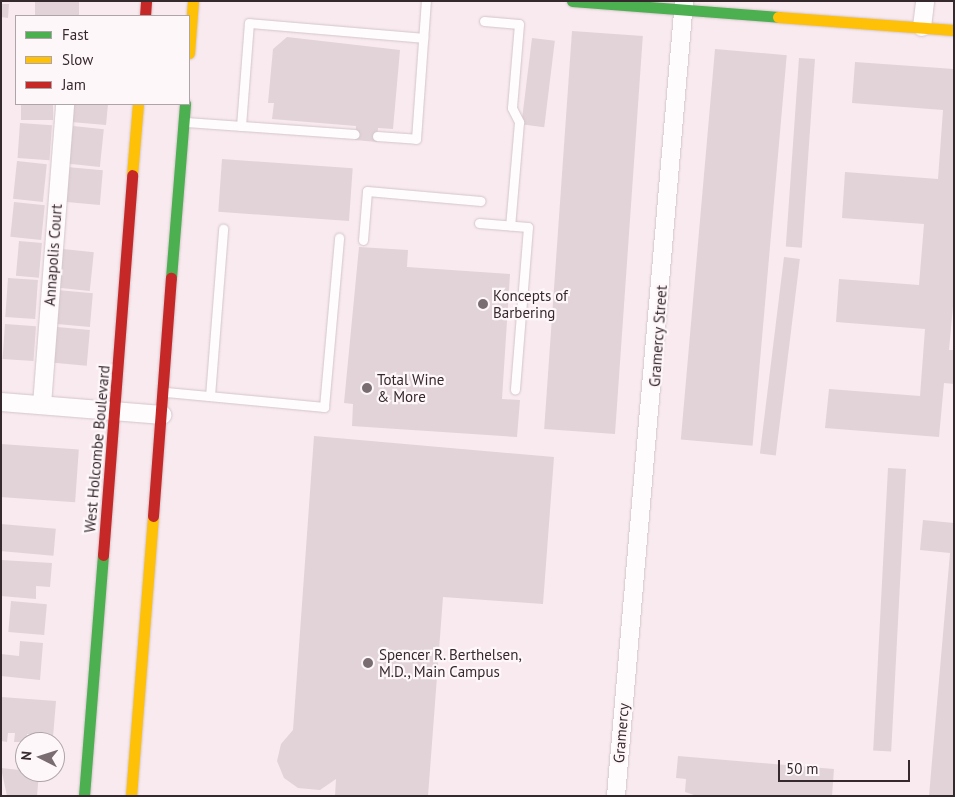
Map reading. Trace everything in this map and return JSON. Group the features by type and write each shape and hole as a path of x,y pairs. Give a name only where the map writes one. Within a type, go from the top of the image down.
{"main road":[{"path":"145,15 146,1"},
{"path":"190,40 193,1"},
{"path":"572,1 684,6 954,30"},
{"name":"West Holcombe Boulevard","path":"84,796 138,105"},
{"path":"131,796 164,392 184,105"}],"street":[{"path":"922,27 925,1"},
{"name":"Gramercy Street","path":"626,670 645,497 684,6"},
{"name":"Annapolis Court","path":"42,405 65,105"},
{"path":"1,402 162,415"},
{"name":"Gramercy","path":"616,796 626,670"}],"lane":[{"path":"377,136 416,139 426,1"},
{"path":"484,21 519,24 512,108 520,122 510,226"},
{"path":"241,126 249,23 423,38"},
{"path":"183,122 356,134"},
{"path":"363,240 367,191 481,201"},
{"path":"479,223 528,227 515,390"},
{"path":"210,396 223,230"},
{"path":"164,392 324,407 339,238"}],"building":[{"path":"35,1 79,1 79,15 35,15"},
{"path":"1,4 9,4 8,18 1,17"},
{"path":"572,31 643,36 615,434 544,429"},
{"path":"287,37 400,50 393,129 378,128 377,142 355,140 356,126 272,119 274,103 268,103 273,49"},
{"path":"532,38 555,41 544,127 521,124"},
{"path":"715,49 787,55 753,446 681,440"},
{"path":"799,58 815,59 802,248 786,247"},
{"path":"855,62 954,69 954,295 949,350 954,350 954,384 944,383 939,437 825,428 829,389 920,396 925,329 836,322 839,279 919,285 924,224 842,218 845,172 938,179 943,110 852,103"},
{"path":"21,105 53,105 53,120 21,120"},
{"path":"73,105 108,105 106,125 71,122"},
{"path":"20,123 52,125 49,160 18,158"},
{"path":"73,126 104,129 100,167 69,164"},
{"path":"222,159 353,168 349,221 218,212"},
{"path":"17,161 47,164 43,202 13,199"},
{"path":"67,167 103,170 100,205 64,202"},
{"path":"14,202 45,205 41,240 10,237"},
{"path":"19,241 42,243 39,278 16,276"},
{"path":"359,247 408,250 407,267 510,274 502,399 520,400 517,437 352,426 353,404 344,403"},
{"path":"63,249 94,252 90,291 59,288"},
{"path":"784,257 800,259 776,455 760,454"},
{"path":"8,278 38,280 35,319 5,317"},
{"path":"57,290 93,293 90,327 54,324"},
{"path":"5,324 36,326 33,361 3,359"},
{"path":"57,327 90,330 87,366 54,363"},
{"path":"314,436 554,457 543,604 443,597 428,796 335,796 336,779 320,790 298,788 284,778 277,761 281,744 293,730"},
{"path":"1,444 79,449 75,502 1,497"},
{"path":"888,468 906,469 891,752 873,751"},
{"path":"923,520 954,523 954,796 929,796 950,553 920,550"},
{"path":"1,524 56,529 53,556 1,551"},
{"path":"1,560 52,563 50,587 36,586 36,599 1,596"},
{"path":"11,601 47,604 44,635 8,632"},
{"path":"20,641 43,643 40,680 1,676 1,654 19,656"},
{"path":"1,697 56,701 53,732 8,733 7,742 1,741"},
{"path":"678,756 834,769 832,796 697,796 685,792 686,779 676,778"},
{"path":"1,768 15,769 15,782 38,782 37,796 7,796"}],"traffic: fast":[{"path":"572,1 778,17"},
{"path":"171,278 185,105"},
{"path":"84,796 103,555"}],"traffic: slow":[{"path":"190,40 193,1"},
{"path":"778,17 954,30"},
{"path":"132,175 138,105"},
{"path":"131,796 153,516"}],"traffic: jam":[{"path":"145,15 146,1"},
{"path":"103,555 132,175"},
{"path":"153,516 171,278"}],"place":[{"name":"Koncepts of Barbering","path":"483,304"},
{"name":"Total Wine & More","path":"367,388"},
{"name":"Spencer R. Berthelsen, M.D., Main Campus","path":"368,663"}]}
